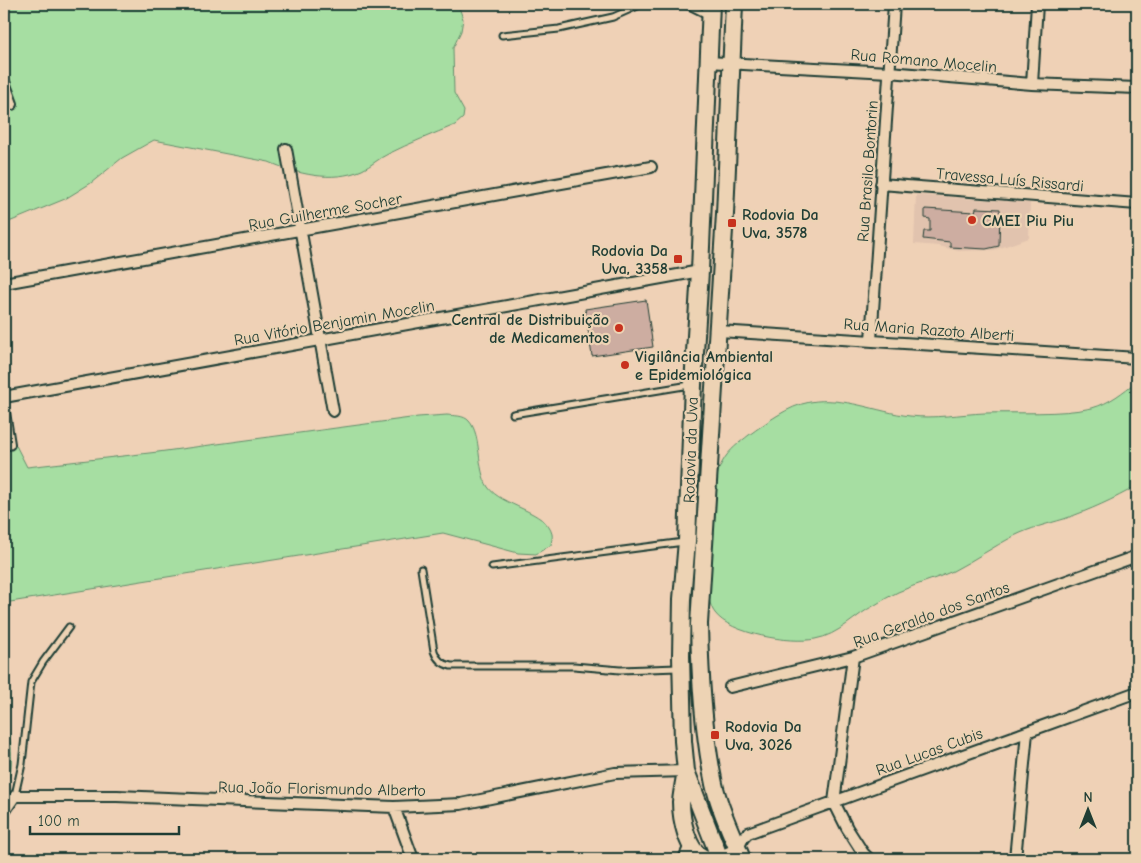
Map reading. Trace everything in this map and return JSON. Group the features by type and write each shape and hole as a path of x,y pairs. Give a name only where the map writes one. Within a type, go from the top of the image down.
{"main road":[{"name":"Rodovia da Uva","path":"734,4 719,330 699,624 704,714 714,784 725,822 740,854"},
{"name":"Rodovia da Uva","path":"710,10 700,271 693,385 687,541 682,599 681,668 683,741 686,771 717,858"},
{"path":"686,771 681,805 687,852 705,858 717,858"}],"street":[{"name":"Rua Brasilo Bontorin","path":"871,340 894,4"},
{"path":"1032,84 1037,4"},
{"name":"Rua Romano Mocelin","path":"708,62 889,72 1032,84 1137,88"},
{"path":"4,82 12,104"},
{"path":"286,149 333,411"},
{"name":"Rua Guilherme Socher","path":"4,283 651,167"},
{"name":"Travessa Luís Rissardi","path":"881,184 1137,204"},
{"name":"Rua Vitório Benjamin Mocelin","path":"4,397 700,271"},
{"name":"Rua Maria Razoto Alberti","path":"719,330 1137,358"},
{"path":"4,412 9,444"},
{"name":"Rua Geraldo dos Santos","path":"730,687 853,657 1137,556"},
{"path":"853,657 834,802 847,828 869,859"},
{"name":"Rua Lucas Cubis","path":"740,854 743,838 748,833 1137,692"},
{"path":"1015,859 1027,732"},
{"name":"Rua João Florismundo Alberto","path":"15,796 117,796 394,807 461,804 615,774 686,771"},
{"path":"4,812 15,796"},
{"path":"394,807 413,859"},
{"path":"717,858 740,854"}],"lane":[{"path":"502,34 559,29 613,17 642,4"},
{"path":"685,4 710,10"},
{"path":"512,414 693,385"},
{"path":"492,567 687,541"},
{"path":"420,569 434,651 437,658 443,664 451,666 580,666 620,670 681,668"},
{"path":"15,796 22,764 31,682 42,662 69,627"}],"shaded area":[{"name":"CMEI Piu Piu","path":"916,195 1030,203 1029,238 994,250 958,251 939,246 914,244"}],"green space":[{"path":"4,4 458,4 463,19 461,31 453,48 454,93 464,111 463,118 455,125 396,150 362,170 339,176 303,173 269,162 154,140 122,158 91,183 65,199 4,224"},
{"path":"1137,381 1137,486 1128,491 1083,512 1032,528 1014,536 953,571 892,595 867,609 832,634 824,637 791,640 762,636 734,627 723,620 711,607 708,590 713,502 719,469 731,450 778,415 802,404 822,401 835,401 919,417 985,413 1067,412 1092,408 1105,403"},
{"path":"447,415 462,417 469,421 476,435 484,480 488,487 494,494 542,520 552,534 551,545 536,554 518,553 443,533 4,603 4,422 27,467 158,452 418,417"},
{"path":"4,718 12,755 10,774 4,792"}],"building":[{"path":"976,208 1000,209 999,246 986,249 950,247 950,242 923,239 924,231 930,231 930,219 925,218 925,209 975,212"},
{"name":"Central de Distribuição de Medicamentos","path":"646,300 653,347 592,356 585,309"}],"place":[{"name":"CMEI Piu Piu","path":"972,220"},
{"name":"Rodovia Da Uva, 3578","path":"732,223"},
{"name":"Rodovia Da Uva, 3358","path":"678,259"},
{"name":"Central de Distribuição de Medicamentos","path":"619,328"},
{"name":"Vigilância Ambiental e Epidemiológica","path":"625,365"},
{"name":"Rodovia Da Uva, 3026","path":"715,735"}]}
